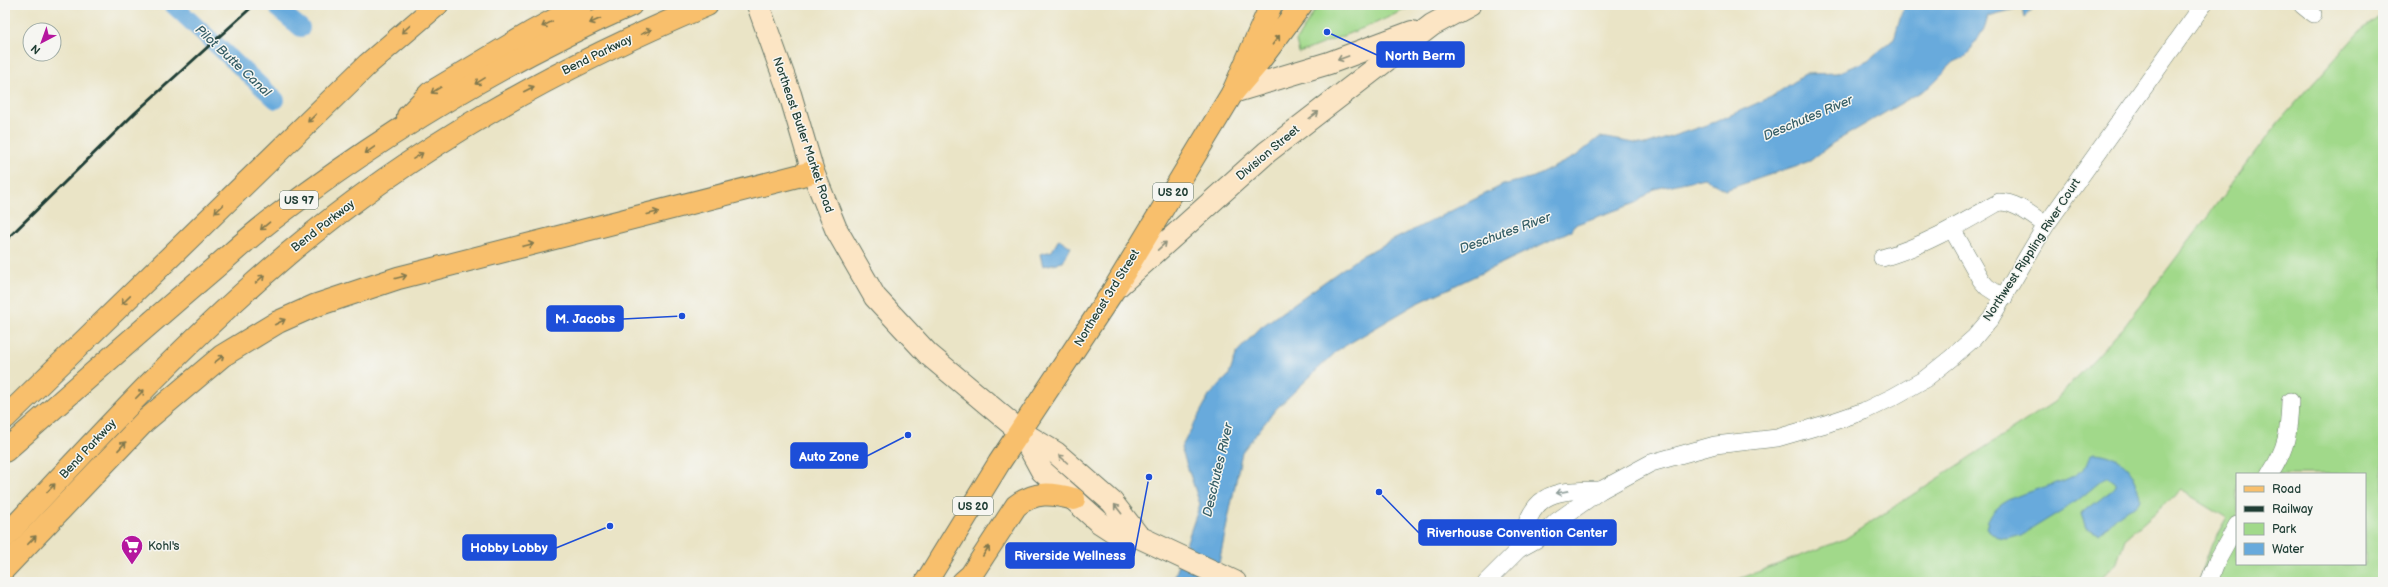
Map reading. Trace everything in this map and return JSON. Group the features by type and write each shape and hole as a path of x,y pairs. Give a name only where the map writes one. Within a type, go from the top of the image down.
{"main road":[{"path":"5,418 368,64 437,5"},
{"path":"388,137 430,93 532,32 582,5"},
{"name":"US 97","path":"5,451 149,324 277,215 388,137 492,74 584,26 631,5"},
{"name":"Bend Parkway","path":"5,537 179,354 289,253 350,205 413,159 513,97 596,54 706,5"},
{"name":"Northeast Butler Market Road","path":"758,5 790,94 813,172 843,243 875,297 928,354 1022,432 1056,453 1112,502 1139,537"},
{"name":"Northeast 3rd Street","path":"926,582 999,463 1022,432 1113,291 1233,92 1271,5"},
{"path":"1233,92 1257,64 1301,5"},
{"name":"Division Street","path":"1233,92 1329,62 1432,25 1469,5"},
{"name":"Division Street","path":"1113,291 1267,152 1432,25"},
{"path":"5,568 145,421 222,356 278,322 314,306 398,278 813,172"},
{"path":"1022,432 1042,471 1100,522 1116,533 1139,537 1235,582"},
{"path":"963,582 971,575 1016,506 1024,500 1052,493 1074,498"}],"street":[{"name":"Northwest Rippling River Court","path":"1486,582 1519,549 1539,538 1557,521 1600,490 1658,461 1715,445 1777,438 1857,413 1893,397 1925,379 1950,360 1974,338 2004,298 2046,225 2203,5"},
{"path":"1882,258 1906,251 1952,229 1999,202 2007,202 2016,206 2046,225"},
{"path":"1952,229 1981,280 1987,287 2004,298"},
{"path":"2271,473 2278,462 2289,432 2290,401"},
{"name":"Northwest Rippling River Court","path":"1519,549 1524,527 1533,510 1545,498 1559,491 1600,490"},
{"path":"2209,582 2217,561 2236,527"}],"green space":[{"path":"1318,5 1415,5 1376,23 1299,53 1296,41"},
{"path":"2383,14 2383,582 2198,582 2212,544 2227,518 2181,490 2125,539 2116,565 2095,582 1731,582 1845,539 2054,402 2124,327 2276,125 2359,32"}],"water":[{"name":"Deschutes River","path":"1907,5 2037,5 2024,17 2022,7 1988,16 1985,27 1971,50 1963,58 1954,62 1929,87 1833,143 1810,161 1725,190 1704,178 1654,189 1636,203 1574,225 1570,231 1416,304 1338,350 1275,410 1242,452 1215,582 1173,582 1200,504 1181,448 1209,396 1229,375 1237,352 1261,327 1361,256 1503,185 1534,177 1576,156 1600,137 1646,145 1715,122 1771,97 1806,74 1837,73 1868,60 1894,39 1902,11"},
{"path":"1059,239 1071,247 1063,262 1043,266 1040,254 1052,251"},
{"path":"2095,453 2111,456 2128,468 2136,481 2140,497 2139,502 2136,505 2119,515 2099,534 2086,528 2081,514 2116,487 2116,483 2107,476 2077,501 2022,535 2005,539 1998,538 1986,528 1992,514 2002,504 2030,491 2062,481 2075,475 2086,466 2091,455"}],"waterway":[{"name":"Pilot Butte Canal","path":"173,5 276,100"},
{"path":"279,10 301,28"}],"railway":[{"path":"5,241 135,113 254,5"}],"place":[{"name":"North Berm","path":"1327,32"},
{"name":"M. Jacobs","path":"682,316"},
{"name":"Auto Zone","path":"908,435"},
{"name":"Riverside Wellness","path":"1149,477"},
{"name":"Riverhouse Convention Center","path":"1379,492"},
{"name":"Hobby Lobby","path":"610,526"},
{"name":"Kohl's","path":"132,566"}]}
